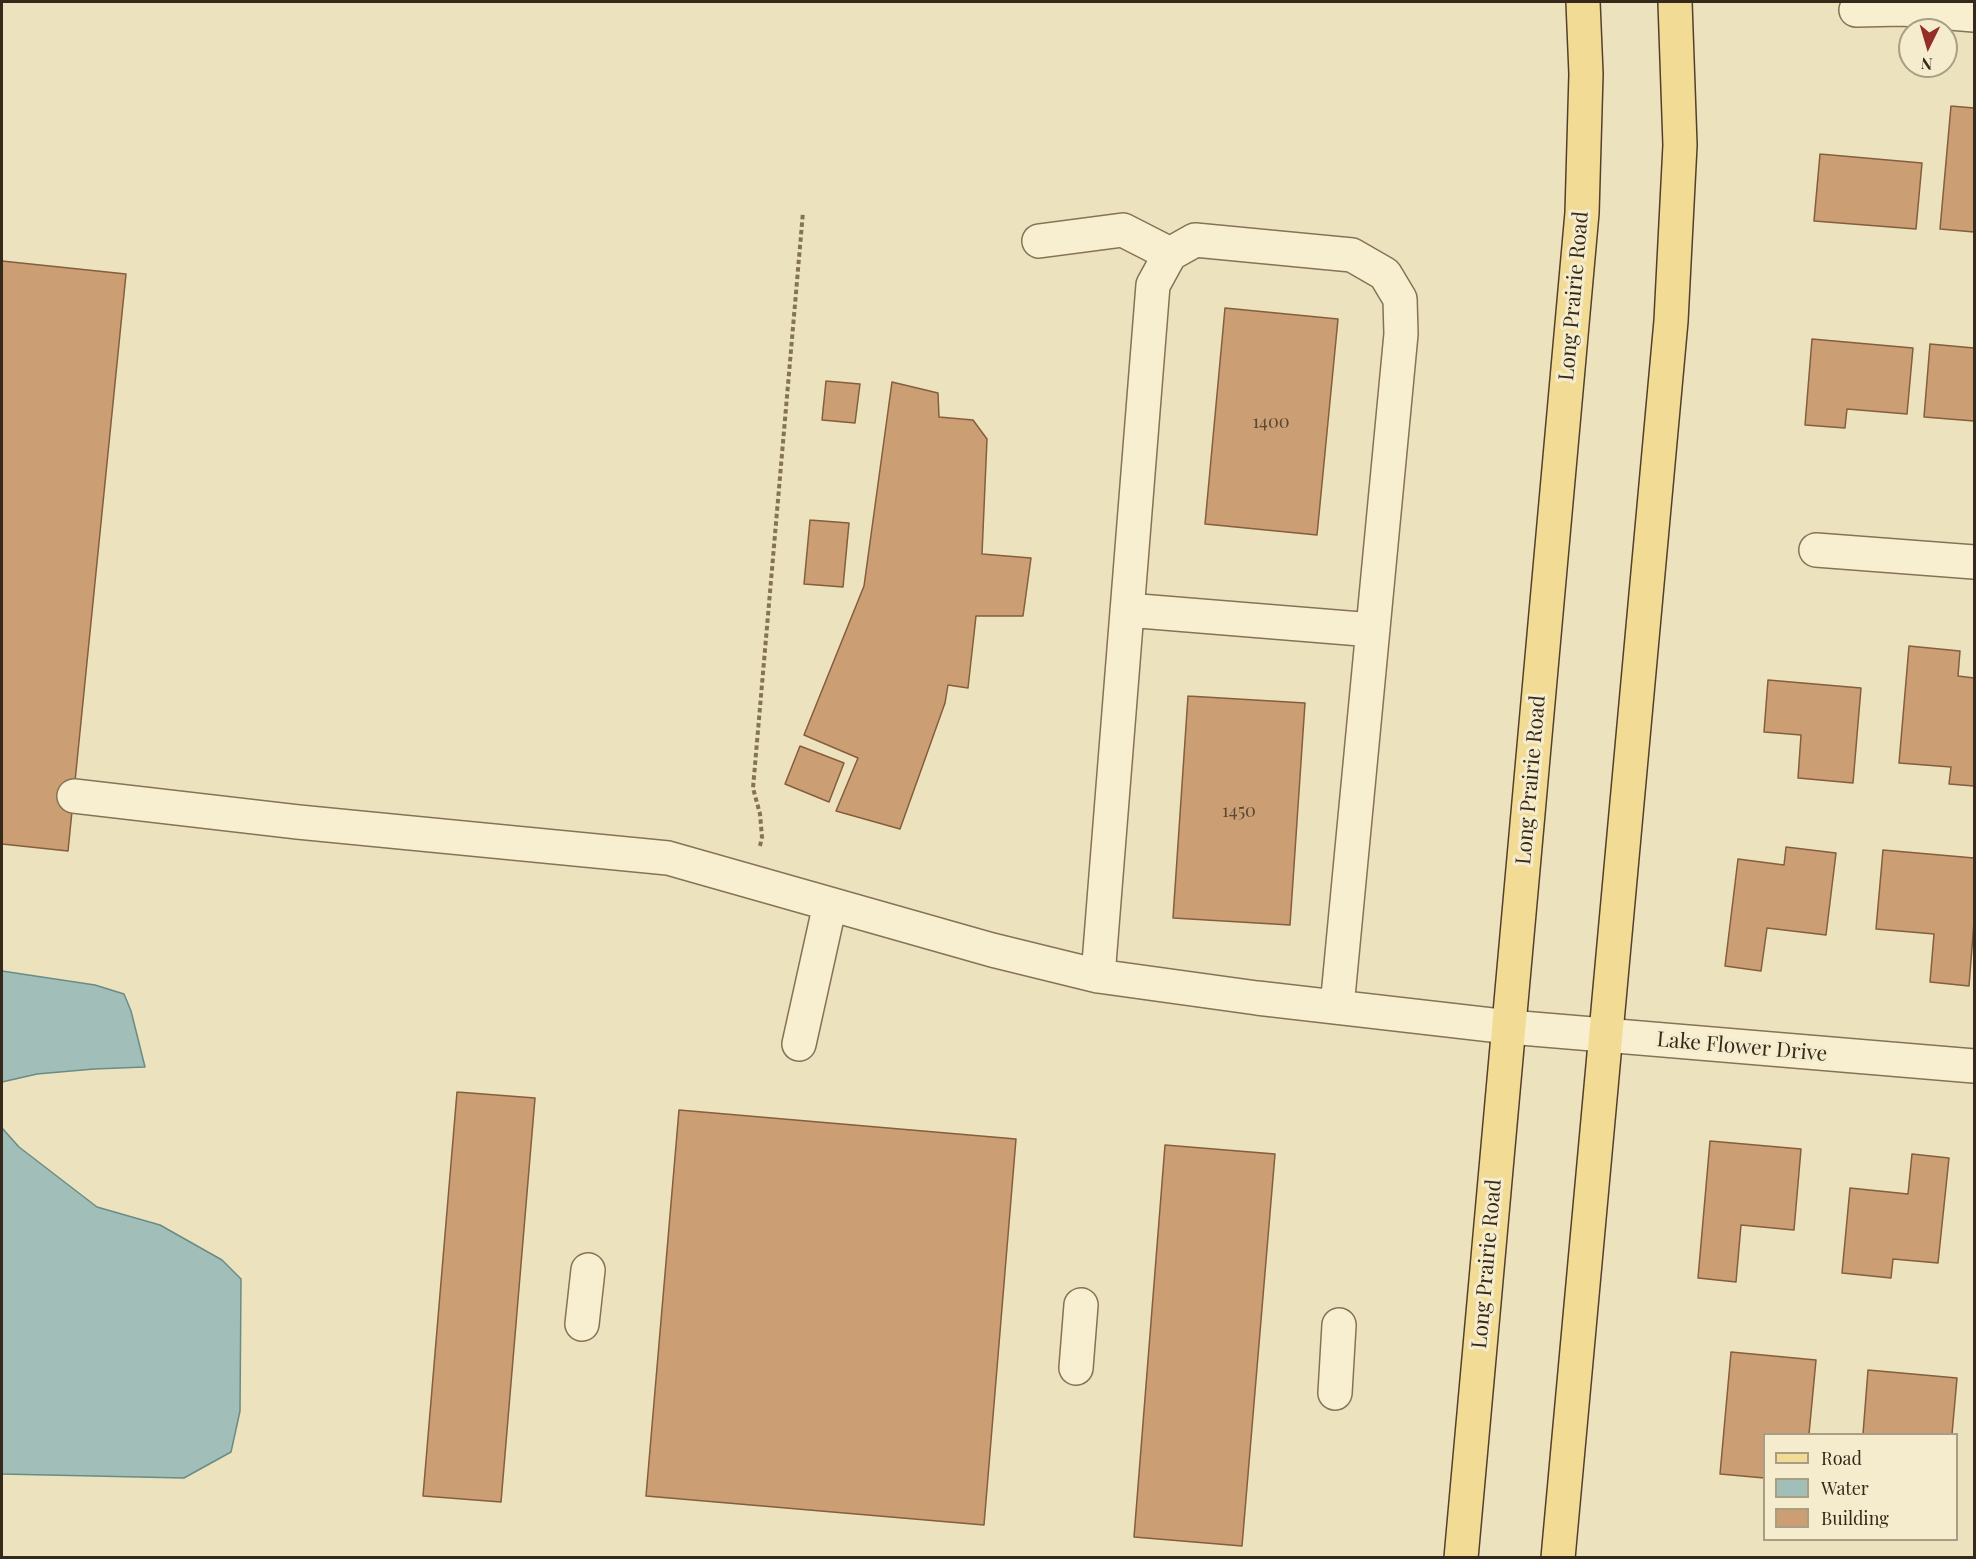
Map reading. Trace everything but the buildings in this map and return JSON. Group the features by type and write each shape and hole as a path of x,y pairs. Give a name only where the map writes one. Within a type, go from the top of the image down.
{"main road":[{"name":"Long Prairie Road","path":"1461,1557 1582,213 1586,74 1583,2"},
{"path":"1558,1557 1671,321 1680,145 1675,2"}],"street":[{"path":"1856,10 1903,9 1974,15"},
{"path":"1039,241 1123,230 1170,254"},
{"path":"1098,976 1153,285 1170,254 1195,240 1352,255 1385,274 1400,299 1401,334 1337,1007"},
{"path":"1816,550 1974,562"},
{"path":"1127,610 1373,630"},
{"name":"Lake Flower Drive","path":"74,796 298,822 668,858 993,950 1098,976 1257,998 1509,1027 1974,1066"},
{"path":"799,1044 830,904"},
{"path":"582,1324 588,1270"},
{"path":"1076,1368 1081,1305"},
{"path":"1335,1393 1339,1325"}],"path":[{"path":"750,882 762,837 760,814 753,788 803,212"}],"water":[{"path":"2,971 95,985 124,994 131,1011 145,1067 37,1074 2,1082"},
{"path":"2,1128 19,1147 97,1207 160,1225 222,1260 241,1279 240,1411 231,1452 184,1478 2,1474"}]}
